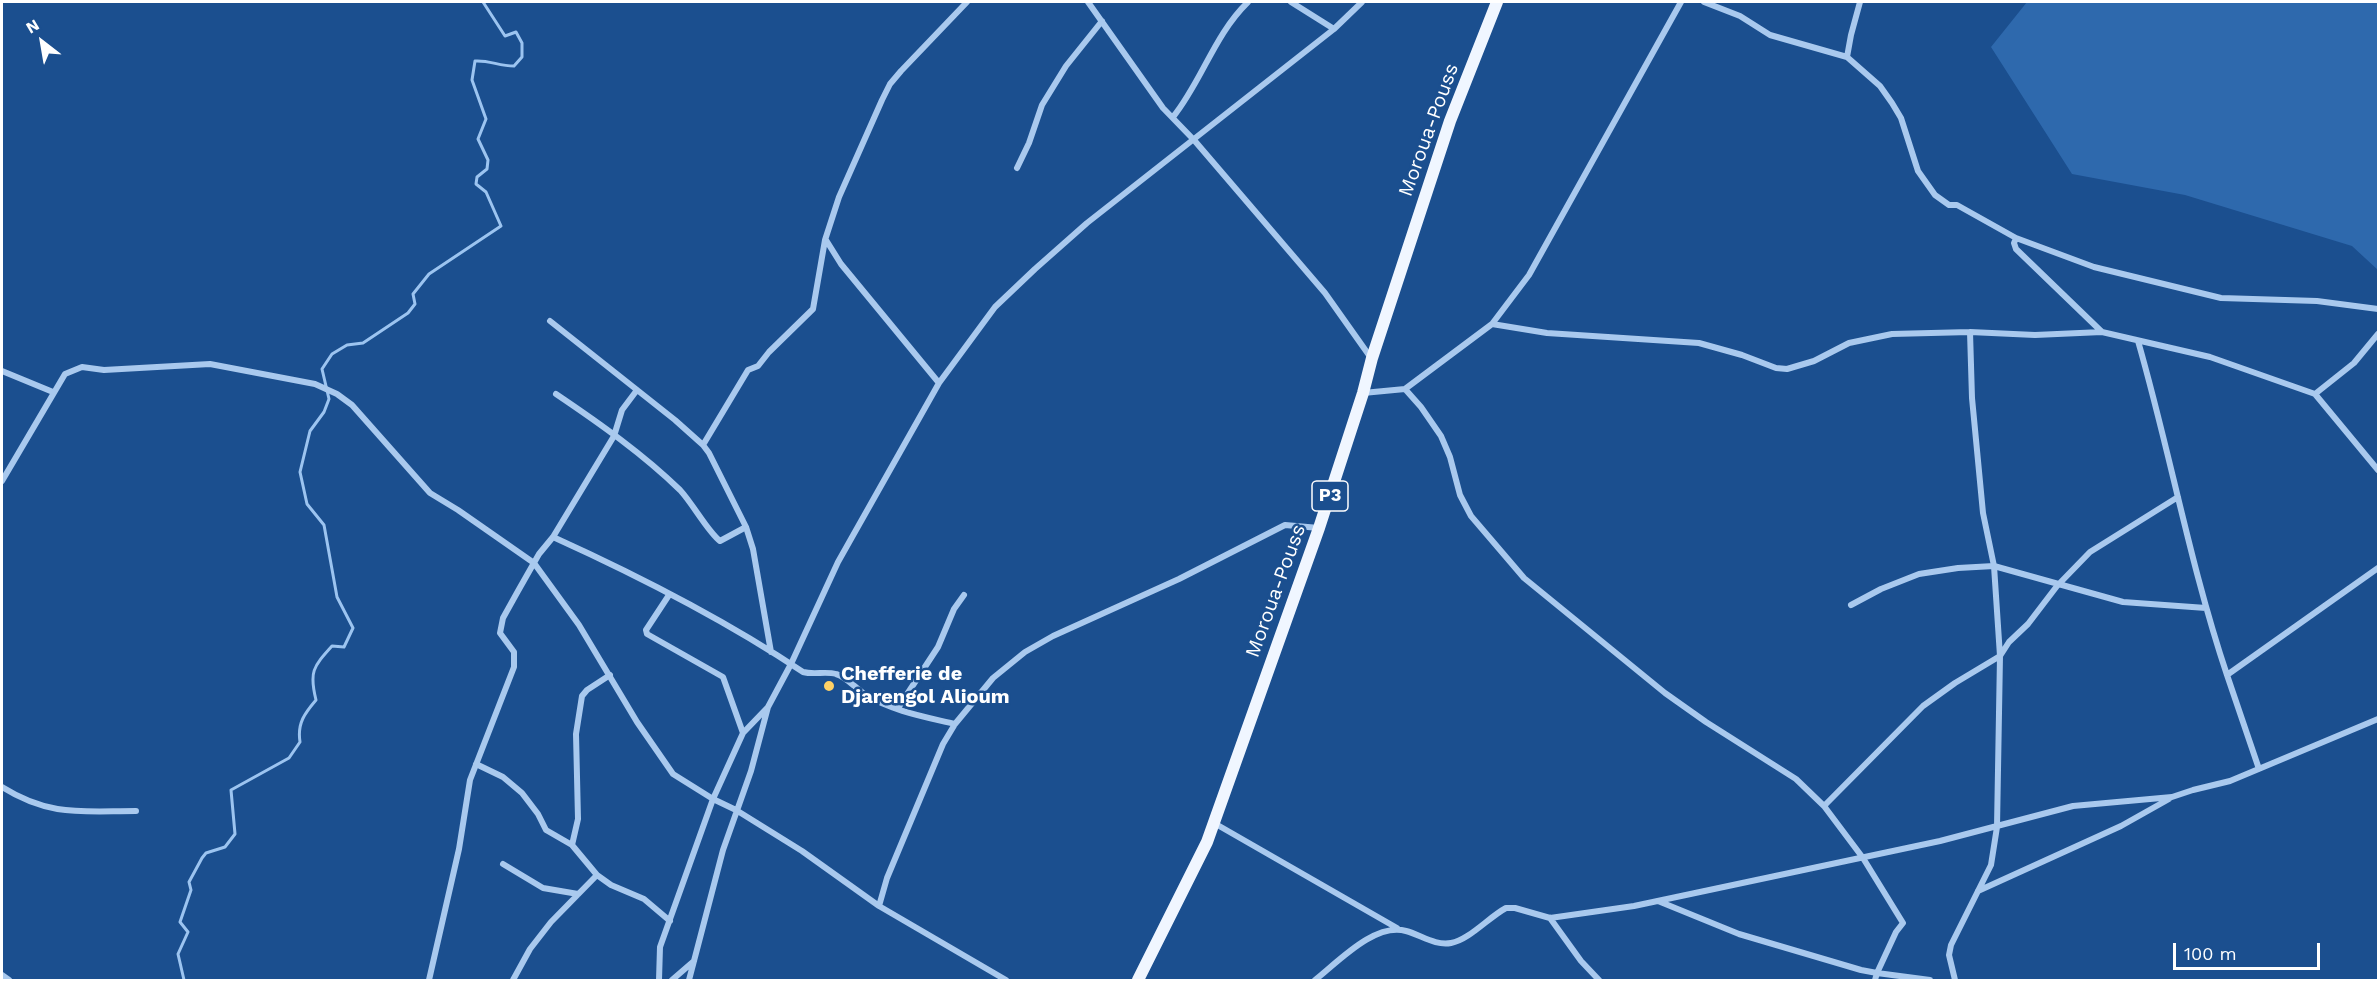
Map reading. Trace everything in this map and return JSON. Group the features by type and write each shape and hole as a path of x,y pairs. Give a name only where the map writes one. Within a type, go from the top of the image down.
{"main road":[{"name":"Moroua-Pouss","path":"1138,981 1208,842 1319,528 1450,120 1497,2"}],"street":[{"path":"703,444 747,370 758,366 769,352 813,309 825,240 843,187 890,84 967,2"},
{"path":"1088,2 1163,108 1194,140 1325,293 1372,358"},
{"path":"1173,117 1189,95 1206,60 1229,22 1248,2"},
{"path":"1291,2 1334,29"},
{"path":"689,981 723,850 751,771 768,707 791,664 838,561 939,383 995,307 1087,223 1334,29 1362,2"},
{"path":"1363,393 1405,389 1492,324 1529,275 1681,2"},
{"path":"1704,2 1740,16 1770,35 1847,57 1880,86 1892,103 1901,118 1918,171 1935,195 1949,205 1957,205 2016,238 2094,267 2221,298 2317,301 2379,309"},
{"path":"1847,57 1860,2"},
{"path":"1017,168 1029,143 1042,105 1066,66 1102,21"},
{"path":"2016,238 2014,243 2016,249 2102,332"},
{"path":"825,240 841,264 939,383"},
{"path":"550,321 703,444 746,527 753,549 771,652"},
{"path":"1492,324 1546,333 1700,343 1776,368 1787,369 1814,361 1849,343 1892,334 2102,332 2210,357 2315,394 2379,470"},
{"path":"1955,981 1949,955 1951,945 1991,865 1996,846 2000,656 1994,566 1983,513 1978,467 1972,398 1970,332"},
{"path":"2315,394 2354,363 2379,334"},
{"path":"2138,341 2154,393 2195,572 2259,769"},
{"path":"2,481 64,374 82,367 104,370 198,363 315,384 337,394 352,405 430,493 534,563 574,617 667,768 680,780 736,810 802,851 879,906 1006,981"},
{"path":"2,371 53,392"},
{"path":"1405,389 1421,407 1440,435 1450,457 1460,495 1471,516 1524,578 1665,693 1796,779 1824,806 1863,858 1903,921 1875,981"},
{"path":"429,981 459,849 470,780 514,667 514,652 500,633 500,627 534,563 554,537 615,435 622,410 637,390"},
{"path":"556,394 615,435 680,490 720,541 746,527"},
{"path":"1824,806 1923,706 1954,683 2000,656 2009,642 2028,624 2057,586 2098,546 2178,497"},
{"path":"879,906 887,879 936,757 955,724 993,678 1025,652 1053,636 1179,579 1285,525 1319,528"},
{"path":"554,537 616,566 803,672 813,675 838,675 866,695 898,708 955,724"},
{"path":"1851,605 1881,589 1919,574 1958,568 1994,566 2057,586 2123,602 2206,608"},
{"path":"2227,675 2379,568"},
{"path":"669,595 646,630 646,634 723,677 743,733"},
{"path":"898,708 938,647 954,609 964,595"},
{"path":"572,845 578,819 576,734 582,696 587,690 610,675"},
{"path":"659,981 660,947 713,799 743,733 768,707"},
{"path":"1978,891 2121,826 2172,797 2230,781 2379,719"},
{"path":"476,764 503,777 522,793 538,814 546,830 572,845 597,875 611,885 644,899 669,921"},
{"path":"2,787 35,805 67,812 136,811"},
{"path":"1214,822 1397,928 1440,943 1452,943 1506,908 1515,908 1550,918 1657,900 1863,858 1996,827 2073,806 2172,797"},
{"path":"503,864 543,888 578,894"},
{"path":"513,981 530,949 597,875"},
{"path":"1657,900 1739,934 1861,970 1930,981"},
{"path":"1550,918 1581,961 1599,981"},
{"path":"1315,981 1367,939 1377,933 1397,928"},
{"path":"672,981 695,960"},
{"path":"2,975 9,981"}],"shaded area":[{"path":"2027,2 2378,2 2378,270 2352,246 2185,195 2072,174 1991,47"}],"waterway":[{"path":"184,980 178,954 188,932 180,922 191,890 189,882 206,853 225,847 235,834 231,790 289,758 300,742 299,735 303,719 316,700 313,683 314,670 332,646 344,647 353,628 337,597 324,525 307,504 300,472 310,431 324,412 329,399 322,369 332,354 347,345 363,343 408,313 415,304 413,294 429,274 501,226 486,192 476,184 477,177 487,169 488,160 478,139 486,119 472,80 475,61 514,66 522,57 522,43 516,32 505,36 483,2"}],"place":[{"name":"Chefferie de Djarengol Alioum","path":"829,686"}]}
